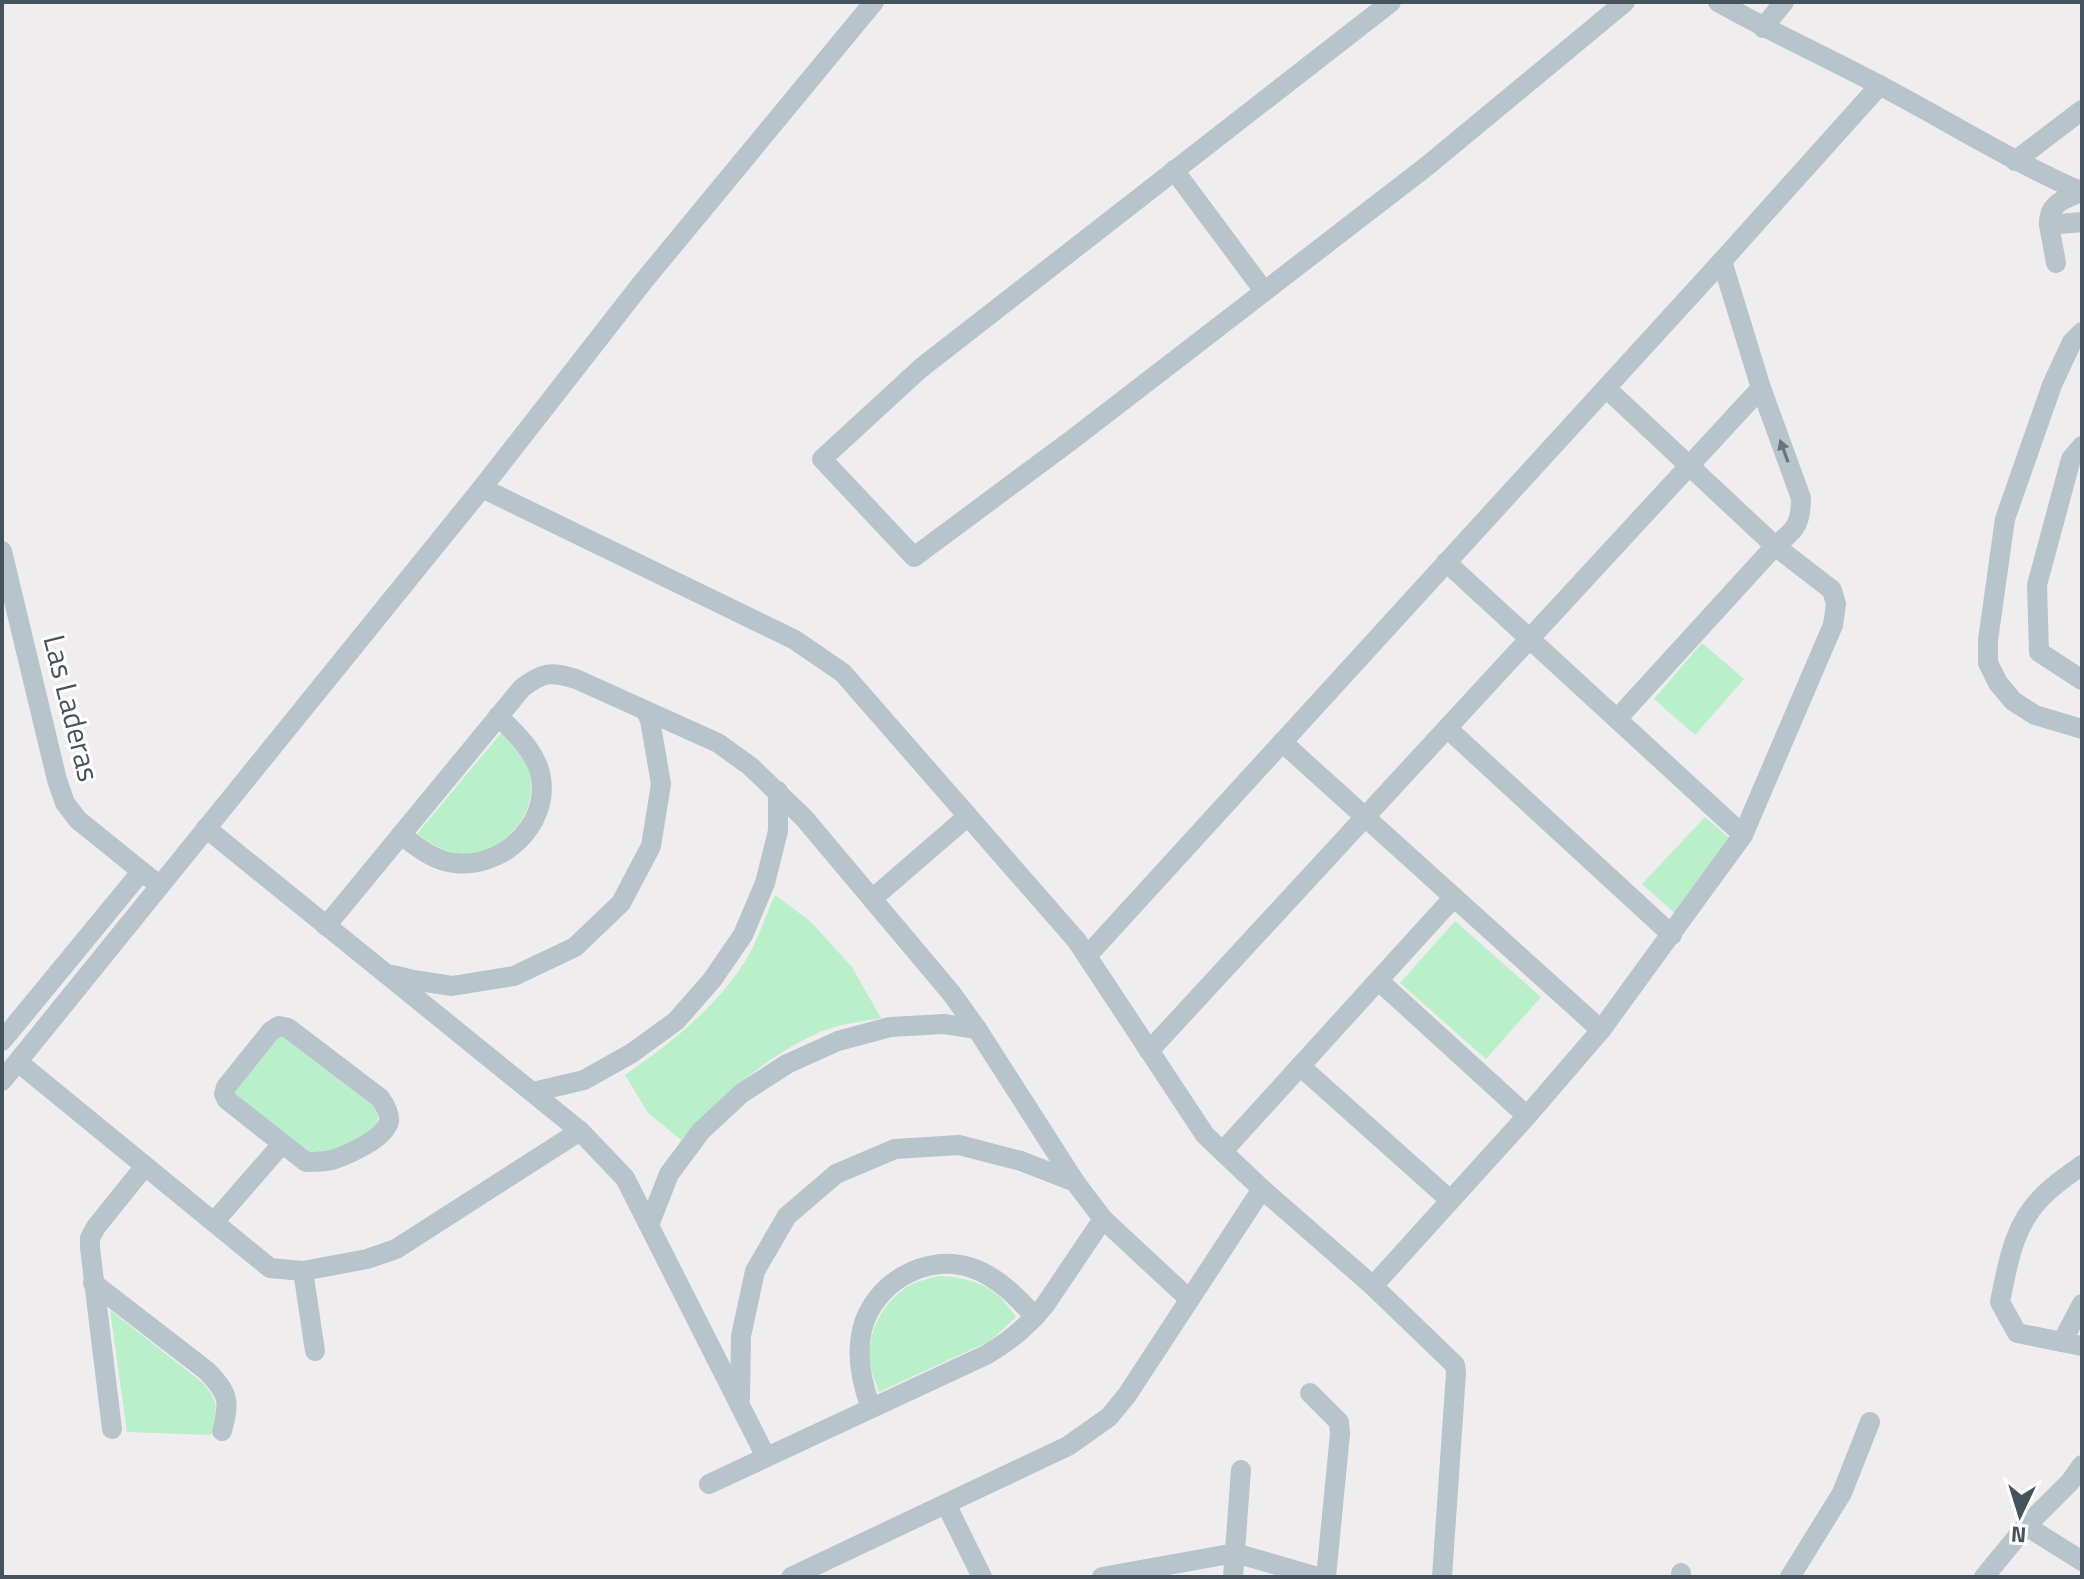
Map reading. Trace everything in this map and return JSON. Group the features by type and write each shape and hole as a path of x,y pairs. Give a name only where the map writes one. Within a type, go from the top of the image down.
{"street":[{"path":"2,1081 482,488 642,283 874,2"},
{"path":"1391,2 921,368 822,459 914,557 1073,439 1427,166 1625,2"},
{"path":"1718,2 1763,28 1880,85 2015,161 2078,190 2052,207 2049,225 2056,263"},
{"path":"1763,28 1784,2"},
{"path":"1087,956 1880,85"},
{"path":"2015,161 2082,110"},
{"path":"1174,170 1264,291"},
{"path":"2049,225 2082,222"},
{"path":"1617,719 1775,546 1795,530 1801,516 1801,498 1761,388 1722,261"},
{"path":"2082,332 2072,342 2075,358 2052,385 2005,519 1988,640 1988,663 1998,683 2013,701 2035,715 2082,729"},
{"path":"1373,1286 1601,1030 1743,835 1833,625 1836,604 1832,590 1775,546 1606,388"},
{"path":"1149,1051 1761,388"},
{"path":"2082,446 2071,459 2037,585 2039,652 2082,680"},
{"path":"482,488 795,640 843,673 1077,941 1205,1135 1373,1286 1455,1365 1442,1577"},
{"name":"Las Laderas","path":"2,551 65,803 78,820 160,886"},
{"path":"1446,562 1743,835"},
{"path":"326,926 522,688 538,676 556,673 576,679 718,743 778,791 952,994 1075,1182 1103,1219 1189,1299"},
{"path":"385,973 452,986 514,976 575,947 621,903 651,846 661,784 646,712"},
{"path":"401,835 430,855 453,863 477,863 502,855 522,839 535,817 541,792 538,767 526,744 498,716"},
{"path":"1447,728 1672,935"},
{"path":"1282,742 1601,1030"},
{"path":"533,1092 584,1080 632,1053 676,1021 712,980 743,935 765,883 778,831 778,791"},
{"path":"872,899 968,816"},
{"path":"206,828 580,1131 625,1178 766,1457"},
{"path":"2,1041 141,872"},
{"path":"1223,1151 1454,897"},
{"path":"1379,981 1527,1116"},
{"path":"649,1225 669,1174 701,1131 742,1093 787,1064 838,1041 890,1027 944,1024 977,1029"},
{"path":"279,1026 288,1028 380,1098 387,1108 389,1120 383,1132 354,1151 329,1161 306,1162 282,1144 227,1100 224,1094 226,1087 271,1031 279,1026"},
{"path":"18,1062 270,1268 303,1271 367,1259 396,1249 580,1131"},
{"path":"1300,1066 1450,1200"},
{"path":"214,1222 282,1144"},
{"path":"740,1405 741,1336 755,1271 787,1216 836,1174 895,1149 959,1145 1021,1161 1075,1182"},
{"path":"2082,1165 2042,1196 2024,1220 2011,1246 2000,1302 2017,1333 2072,1344 2082,1304"},
{"path":"112,1429 90,1238 145,1166"},
{"path":"791,1577 1068,1446 1109,1417 1127,1395 1262,1189"},
{"path":"709,1484 1004,1344 1035,1317 1103,1219"},
{"path":"871,1408 862,1385 862,1330 873,1305 891,1283 915,1269 943,1264 971,1268 996,1280 1035,1317"},
{"path":"303,1271 315,1351"},
{"path":"93,1283 207,1371 223,1388 228,1408 222,1431"},
{"path":"1310,1393 1339,1422 1326,1577"},
{"path":"1790,1577 1842,1493 1870,1422"},
{"path":"1984,1577 2082,1465"},
{"path":"1233,1577 1241,1470"},
{"path":"946,1504 982,1577"},
{"path":"2026,1526 2082,1561"},
{"path":"1102,1577 1235,1553 1318,1577"}],"green space":[{"path":"1702,643 1744,679 1695,735 1654,699"},
{"path":"502,732 523,757 531,784 530,801 515,829 489,848 473,853 445,850 417,834"},
{"path":"1705,817 1741,848 1688,925 1642,884"},
{"path":"775,895 810,921 852,967 881,1018 827,1029 781,1053 728,1093 681,1140 648,1113 625,1075 675,1038 719,996 749,955"},
{"path":"1455,921 1541,997 1486,1059 1400,983"},
{"path":"281,1031 379,1110 376,1129 335,1150 307,1154 232,1093"},
{"path":"939,1276 984,1286 1001,1298 1016,1317 990,1341 879,1392 870,1355 879,1318 903,1290 914,1283"},
{"path":"110,1310 203,1383 213,1396 216,1407 211,1435 127,1432"}]}
